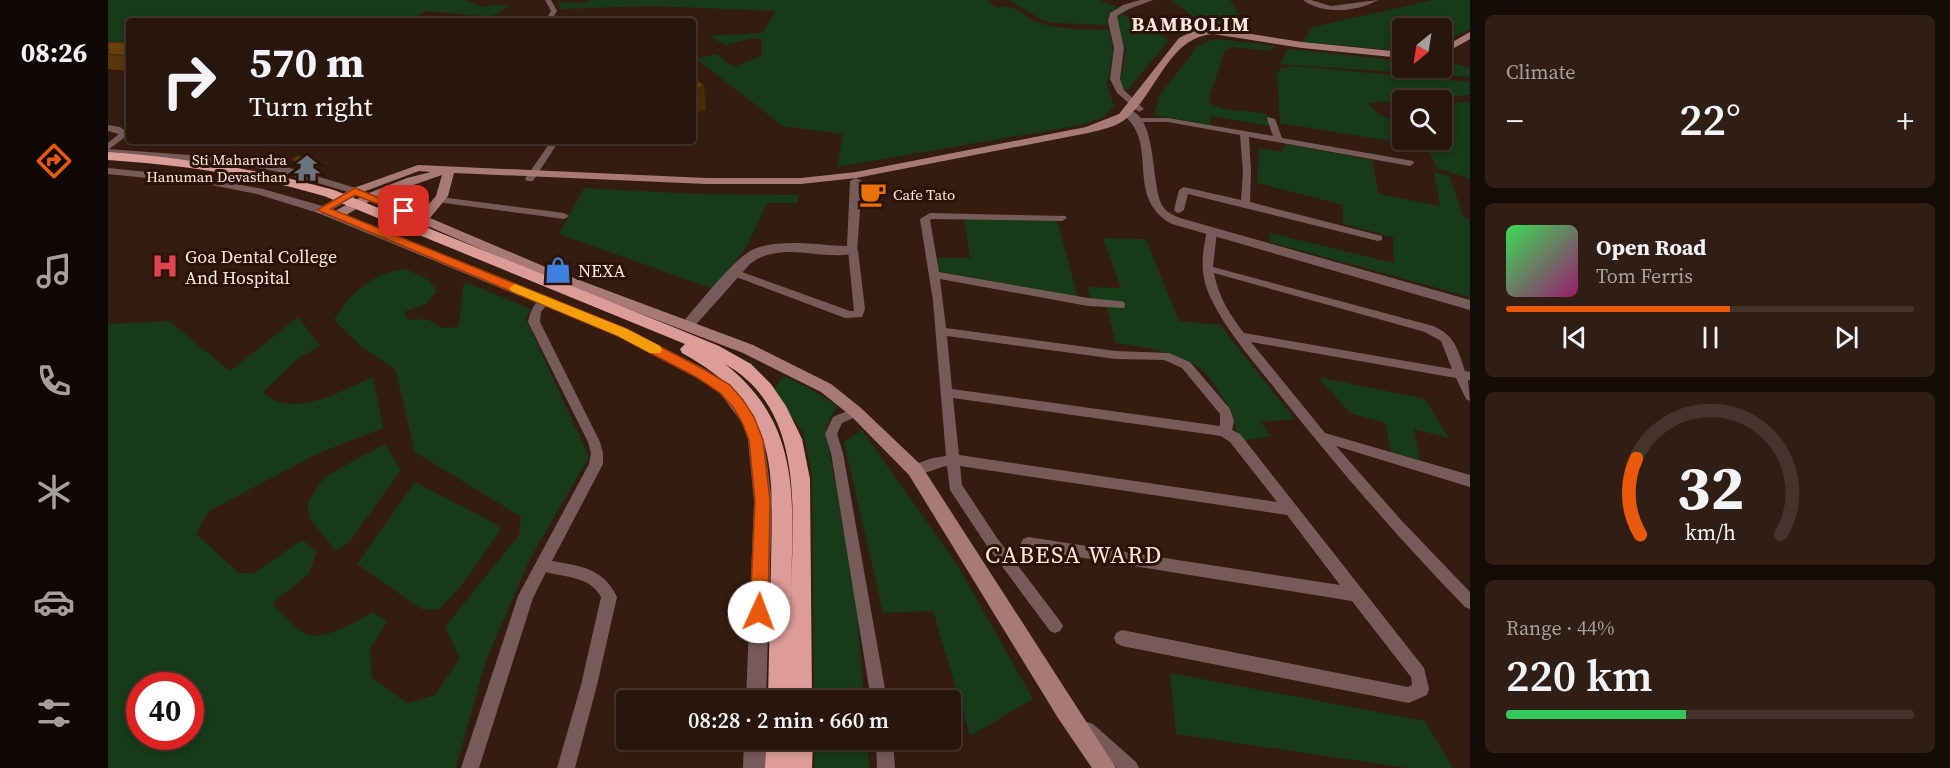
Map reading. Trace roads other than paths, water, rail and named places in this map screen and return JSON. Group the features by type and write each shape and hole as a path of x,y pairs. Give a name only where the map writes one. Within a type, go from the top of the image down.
{"highway":[{"path":"108,156 210,165 289,185 359,216 667,339 697,353 726,372 746,393 762,416 775,445 781,483 779,690"},
{"path":"108,164 260,178"},
{"path":"323,201 380,212 713,350 745,368 765,388 780,411 793,439 801,480 801,690"},
{"path":"777,768 778,750"},
{"path":"800,768 801,750"}],"main road":[{"path":"1452,46 1470,35"},
{"path":"323,201 418,168 746,189 856,182 1115,128 1134,112 1191,43 1204,37 1240,38 1321,50 1392,56"},
{"path":"1452,52 1470,42"},
{"path":"532,176 774,182 838,177 1088,130 1134,112"},
{"path":"337,215 368,196 415,179 448,171"},
{"path":"423,218 440,200 448,186 448,171"},
{"path":"355,191 567,280 748,349 826,387 856,411 915,470 1065,711 1105,768"}],"street":[{"path":"548,0 554,11 550,18"},
{"path":"1149,0 1126,7 1113,15 1112,21 1119,48 1115,79 1134,112 1143,134 1157,207 1164,215 1176,221 1470,305"},
{"path":"1306,0 1318,7 1329,9 1347,8 1375,0"},
{"path":"1134,112 1410,163"},
{"path":"1271,118 1278,139"},
{"path":"108,128 117,129 125,134 108,150"},
{"path":"1244,133 1247,171 1245,204"},
{"path":"532,176 553,144"},
{"path":"108,150 243,162 279,169 355,191"},
{"path":"108,171 206,181 323,201 337,215 622,333 700,373 725,389 749,421 756,440 763,501 756,690"},
{"path":"735,273 849,315 858,314 860,309 853,250 856,182"},
{"path":"1179,210 1184,190 1378,238"},
{"path":"440,200 564,216"},
{"path":"1055,626 992,542 955,486 941,331 927,217 1062,218"},
{"path":"1212,231 1206,268 1215,294 1240,336 1319,436 1423,555 1470,602"},
{"path":"687,326 745,261 757,252 780,248 853,250"},
{"path":"1206,268 1429,328 1446,339 1458,373 1470,396"},
{"path":"933,274 1088,302 1119,305"},
{"path":"470,768 526,596 594,469 597,453 534,322 536,311 545,301"},
{"path":"941,331 1116,355 1165,356 1186,365 1226,412 1228,421 1225,432"},
{"path":"1240,336 1470,376"},
{"path":"947,393 1211,428 1235,438 1418,674 1421,689 1409,695 1122,639"},
{"path":"856,411 837,420 831,434 837,453 877,690"},
{"path":"1319,436 1470,481"},
{"path":"915,470 933,463 954,460 1291,510"},
{"path":"1028,543 1358,595"},
{"path":"542,565 597,579 606,586 609,597 589,685 566,768"},
{"path":"1065,711 1130,768"},
{"path":"754,768 755,750"},
{"path":"885,750 886,768"}],"place":[{"name":"Sti Maharudra Hanuman Devasthan","path":"307,168"},
{"name":"Cafe Tato","path":"873,194"},
{"name":"Goa Dental College And Hospital","path":"165,266"},
{"name":"NEXA","path":"558,270"}],"district":[{"name":"BAMBOLIM","path":"1191,24"},
{"name":"CABESA WARD","path":"1074,554"}]}
